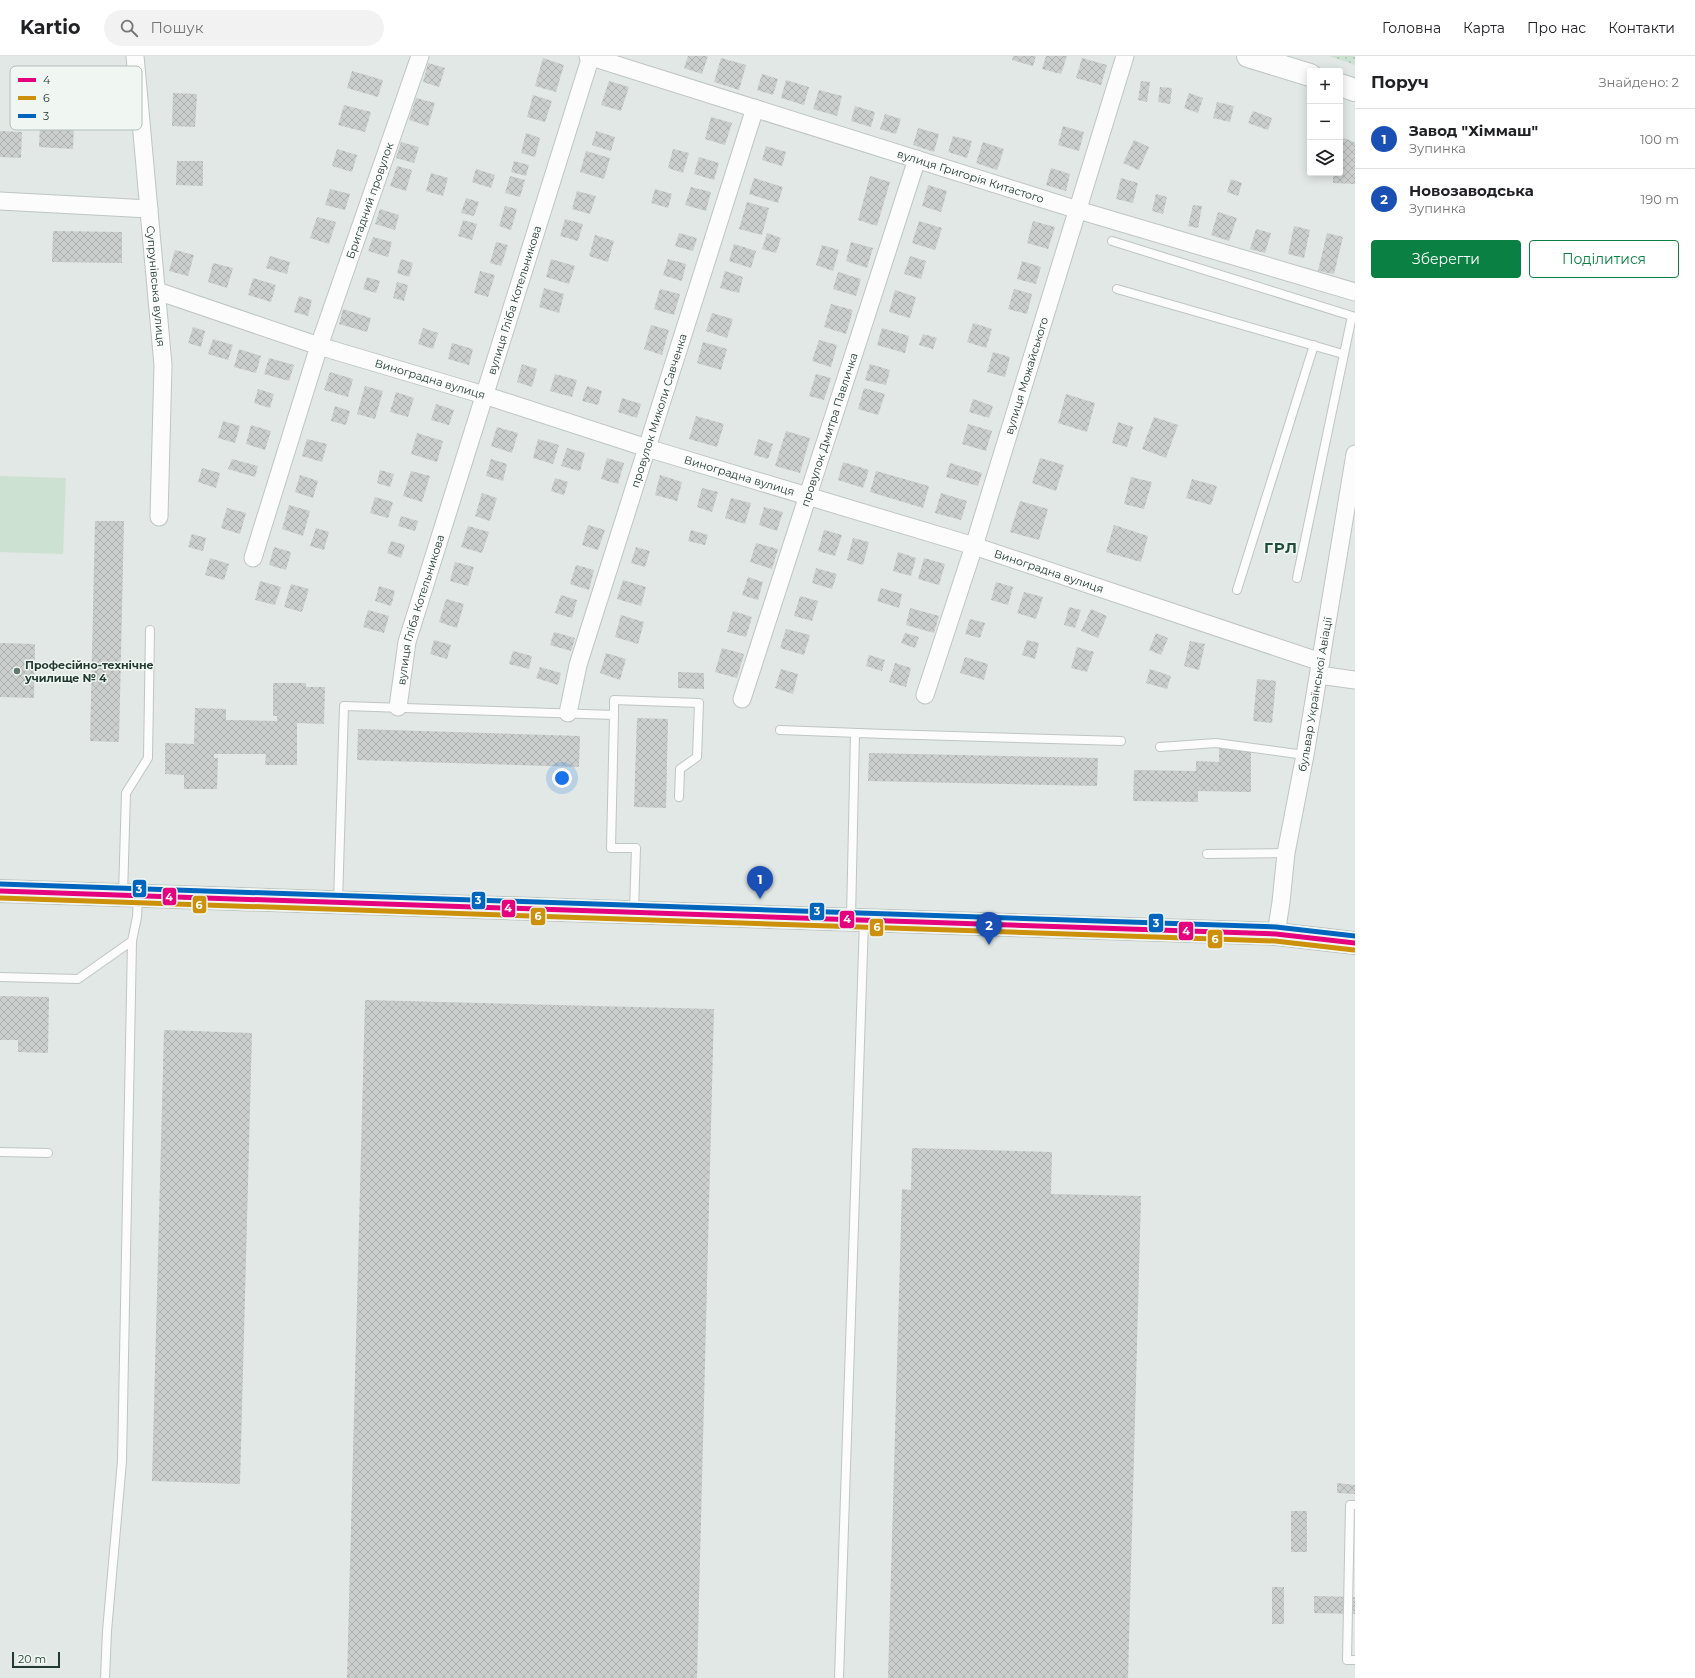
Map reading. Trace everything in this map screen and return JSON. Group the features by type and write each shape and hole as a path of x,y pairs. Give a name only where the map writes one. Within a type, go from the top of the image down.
{"street":[{"name":"Супрунівська вулиця","path":"135,56 136,66"},
{"name":"Бригадний провулок","path":"253,558 319,346 420,56"},
{"name":"вулиця Григорія Китастого","path":"590,56 1078,210 1355,292"},
{"name":"вулиця Гліба Котельникова","path":"398,708 407,642 590,56"},
{"name":"вулиця Можайського","path":"925,695 974,546 1125,56"},
{"path":"1248,56 1307,75"},
{"path":"1343,86 1355,90"},
{"name":"провулок Миколи Савченка","path":"568,713 578,665 755,108"},
{"name":"Супрунівська вулиця","path":"142,130 163,365 159,517"},
{"name":"провулок Дмитра Павличка","path":"742,699 917,159"},
{"path":"0,201 149,209"},
{"name":"Виноградна вулиця","path":"157,291 319,346 484,395 647,448 974,546 1320,669 1355,680"},
{"name":"бульвар Української Авіації","path":"1276,934 1286,853 1320,669 1355,456"},
{"path":"0,891 1276,934 1355,943"}],"lane":[{"path":"1112,240 1354,316 1343,354 1297,578"},
{"path":"1117,289 1343,354"},
{"path":"1237,590 1314,346"},
{"path":"105,1678 107,1631 122,1461 132,941 137,918 130,896 126,792 148,758 150,630"},
{"path":"634,913 636,848 611,848 614,700 699,703 697,757 680,769 679,797"},
{"path":"338,903 344,706 614,715"},
{"path":"780,730 1121,741"},
{"path":"839,1678 858,920 855,733"},
{"path":"1160,747 1216,743 1305,755"},
{"path":"1207,854 1286,853"},
{"path":"0,977 78,979 132,941"},
{"path":"0,1152 48,1153"},
{"path":"1355,1505 1350,1505 1348,1660 1355,1660"}],"green space":[{"path":"1329,56 1355,56 1355,65"},
{"path":"0,476 66,478 63,554 0,552"}],"building":[{"path":"688,56 708,56 702,74 684,68"},
{"path":"1013,56 1036,56 1033,66 1012,60"},
{"path":"1046,56 1067,56 1061,74 1042,69"},
{"path":"543,58 564,65 556,92 535,86"},
{"path":"721,58 746,65 739,90 714,82"},
{"path":"1082,58 1107,65 1101,85 1076,78"},
{"path":"428,63 445,68 439,87 423,82"},
{"path":"352,71 383,80 378,97 347,88"},
{"path":"762,74 778,79 773,95 757,90"},
{"path":"786,80 809,87 804,105 781,98"},
{"path":"609,81 629,87 621,111 601,105"},
{"path":"1141,81 1150,82 1147,102 1138,100"},
{"path":"1160,87 1172,88 1170,104 1158,102"},
{"path":"819,90 842,96 837,116 813,109"},
{"path":"173,93 197,94 195,127 172,126"},
{"path":"1189,93 1203,98 1198,113 1184,108"},
{"path":"533,95 552,101 545,122 527,117"},
{"path":"416,98 435,103 428,126 409,120"},
{"path":"1217,102 1234,106 1230,122 1213,118"},
{"path":"344,105 371,112 365,132 338,125"},
{"path":"855,106 875,112 871,127 851,121"},
{"path":"1253,111 1272,118 1268,130 1248,123"},
{"path":"885,114 901,119 896,134 880,129"},
{"path":"711,117 732,123 725,145 705,139"},
{"path":"1063,126 1084,132 1079,151 1058,145"},
{"path":"918,128 939,134 934,152 913,145"},
{"path":"40,130 74,130 73,149 39,147"},
{"path":"0,131 22,132 21,158 0,157"},
{"path":"596,131 615,137 611,151 592,145"},
{"path":"526,133 540,138 535,157 521,153"},
{"path":"953,136 972,141 967,158 948,152"},
{"path":"1344,138 1355,143 1355,184 1333,183 1333,176 1343,176"},
{"path":"1134,140 1149,147 1139,170 1123,163"},
{"path":"401,142 419,147 414,163 396,158"},
{"path":"983,142 1004,149 997,170 976,163"},
{"path":"766,146 786,152 782,166 762,160"},
{"path":"337,149 357,155 352,172 332,166"},
{"path":"673,149 689,153 683,173 668,168"},
{"path":"586,151 610,158 604,179 580,172"},
{"path":"699,157 719,163 714,180 694,174"},
{"path":"177,161 203,161 203,186 176,185"},
{"path":"514,161 529,165 526,176 511,172"},
{"path":"397,166 412,170 406,191 390,186"},
{"path":"1051,168 1070,174 1066,191 1046,185"},
{"path":"476,169 495,175 491,188 472,182"},
{"path":"431,173 448,178 443,196 426,191"},
{"path":"510,176 525,180 520,197 505,193"},
{"path":"870,176 890,182 877,226 858,220"},
{"path":"754,178 783,187 778,203 749,194"},
{"path":"1121,178 1138,183 1133,203 1116,199"},
{"path":"1231,179 1242,183 1238,196 1227,192"},
{"path":"928,185 947,191 941,212 922,206"},
{"path":"691,187 711,192 706,211 685,205"},
{"path":"330,189 350,194 345,210 325,205"},
{"path":"655,189 672,194 668,208 651,203"},
{"path":"577,191 596,196 590,214 572,209"},
{"path":"1156,194 1167,197 1163,214 1152,211"},
{"path":"466,198 479,202 474,216 461,213"},
{"path":"747,202 769,208 762,235 739,229"},
{"path":"1193,205 1202,206 1198,228 1188,226"},
{"path":"505,206 517,209 511,230 499,226"},
{"path":"380,209 399,215 395,230 375,224"},
{"path":"1218,212 1237,218 1229,241 1211,235"},
{"path":"317,217 336,222 329,244 310,238"},
{"path":"565,219 583,224 578,241 560,236"},
{"path":"463,220 477,224 472,240 458,236"},
{"path":"919,221 942,228 935,250 912,243"},
{"path":"1033,221 1055,227 1048,249 1027,243"},
{"path":"1294,226 1310,230 1304,258 1288,254"},
{"path":"1256,229 1271,233 1265,253 1250,249"},
{"path":"53,231 122,232 122,263 52,262"},
{"path":"679,233 697,238 693,251 675,246"},
{"path":"767,233 781,238 776,253 762,249"},
{"path":"1327,233 1343,237 1334,274 1318,271"},
{"path":"595,235 614,241 608,262 589,256"},
{"path":"373,237 392,242 388,257 368,251"},
{"path":"496,242 508,245 501,266 490,263"},
{"path":"851,242 873,248 867,268 846,261"},
{"path":"734,244 756,251 751,268 729,261"},
{"path":"822,245 839,250 833,271 816,265"},
{"path":"175,250 194,255 188,276 169,271"},
{"path":"270,256 290,262 287,274 266,268"},
{"path":"910,256 926,261 921,279 904,274"},
{"path":"401,259 413,263 409,277 397,273"},
{"path":"551,259 575,266 569,284 546,277"},
{"path":"668,259 686,264 682,281 663,275"},
{"path":"1022,261 1041,267 1036,284 1017,279"},
{"path":"213,263 233,268 227,288 208,282"},
{"path":"480,271 495,275 488,297 474,293"},
{"path":"725,271 743,277 739,293 720,288"},
{"path":"838,272 861,279 856,296 833,289"},
{"path":"367,277 380,281 376,293 363,289"},
{"path":"253,278 276,285 271,302 248,295"},
{"path":"397,282 408,285 404,301 393,298"},
{"path":"544,288 564,294 559,313 539,307"},
{"path":"660,289 680,294 674,315 654,309"},
{"path":"1014,289 1032,294 1027,314 1008,309"},
{"path":"895,290 916,297 910,318 889,312"},
{"path":"299,296 312,300 308,316 294,312"},
{"path":"831,304 853,310 846,334 824,327"},
{"path":"343,309 371,318 367,332 339,324"},
{"path":"712,313 733,319 727,338 706,331"},
{"path":"973,323 992,329 986,348 967,342"},
{"path":"651,325 669,330 662,355 644,349"},
{"path":"193,327 205,331 201,347 188,343"},
{"path":"423,328 438,333 433,349 418,344"},
{"path":"882,328 909,336 905,353 877,345"},
{"path":"923,334 937,338 933,349 919,345"},
{"path":"213,339 233,345 228,360 208,354"},
{"path":"819,340 837,345 831,367 812,361"},
{"path":"703,342 727,349 721,370 697,363"},
{"path":"452,343 473,349 469,365 448,359"},
{"path":"239,349 261,356 256,373 234,367"},
{"path":"993,352 1010,357 1005,377 987,372"},
{"path":"269,358 294,365 289,381 264,374"},
{"path":"522,364 537,369 532,387 517,382"},
{"path":"870,364 890,370 886,385 865,380"},
{"path":"330,372 353,379 348,397 324,390"},
{"path":"555,374 577,380 572,397 550,391"},
{"path":"816,374 831,378 824,400 809,396"},
{"path":"365,386 383,391 375,419 357,414"},
{"path":"587,386 602,391 598,405 582,401"},
{"path":"864,388 885,394 878,415 858,409"},
{"path":"258,389 274,394 270,408 254,403"},
{"path":"396,392 414,398 408,417 390,412"},
{"path":"1066,394 1095,403 1087,432 1058,423"},
{"path":"622,398 641,404 637,418 618,412"},
{"path":"973,399 993,406 989,418 969,412"},
{"path":"436,404 454,410 449,425 431,420"},
{"path":"335,406 350,411 346,425 331,421"},
{"path":"696,416 724,424 717,447 689,439"},
{"path":"1154,417 1178,425 1166,458 1142,449"},
{"path":"223,421 240,426 235,443 218,438"},
{"path":"1118,422 1133,427 1127,447 1112,443"},
{"path":"968,424 992,431 986,451 962,444"},
{"path":"251,425 271,431 265,450 246,444"},
{"path":"497,427 518,433 512,453 491,446"},
{"path":"786,431 810,438 800,473 775,466"},
{"path":"417,433 443,441 437,462 411,454"},
{"path":"307,439 327,444 322,462 302,456"},
{"path":"538,439 559,445 553,464 533,458"},
{"path":"758,439 773,444 768,459 754,455"},
{"path":"567,448 585,453 580,471 561,466"},
{"path":"607,458 624,463 618,484 601,479"},
{"path":"1040,458 1064,465 1056,491 1032,483"},
{"path":"232,459 258,466 255,477 228,469"},
{"path":"491,459 507,464 503,481 486,476"},
{"path":"843,462 869,470 863,488 838,480"},
{"path":"950,463 982,473 978,486 946,477"},
{"path":"202,468 220,473 216,488 198,482"},
{"path":"380,470 394,474 390,487 377,483"},
{"path":"411,471 430,476 422,502 403,496"},
{"path":"876,471 929,486 923,508 870,492"},
{"path":"300,475 318,481 313,498 295,492"},
{"path":"660,475 682,482 677,501 655,495"},
{"path":"1131,477 1152,482 1144,509 1124,504"},
{"path":"555,478 568,482 564,495 551,491"},
{"path":"1192,479 1217,486 1211,505 1186,498"},
{"path":"702,488 718,492 712,512 697,507"},
{"path":"482,493 497,498 490,521 475,516"},
{"path":"941,493 967,501 961,520 935,513"},
{"path":"375,497 393,502 388,518 370,513"},
{"path":"731,498 751,503 745,524 725,518"},
{"path":"1020,501 1048,509 1039,540 1010,532"},
{"path":"289,505 310,511 303,536 282,529"},
{"path":"764,507 783,512 777,531 759,525"},
{"path":"227,508 246,513 240,534 221,528"},
{"path":"401,516 418,521 415,531 398,526"},
{"path":"95,521 124,521 119,742 90,741"},
{"path":"588,525 605,530 598,550 582,545"},
{"path":"1114,525 1148,536 1141,562 1106,552"},
{"path":"468,526 489,532 482,553 461,547"},
{"path":"316,528 329,532 324,550 310,546"},
{"path":"691,530 708,535 705,545 688,541"},
{"path":"824,530 842,535 835,556 818,551"},
{"path":"192,534 206,538 203,551 188,547"},
{"path":"853,538 869,542 863,565 847,560"},
{"path":"391,541 405,545 401,558 387,553"},
{"path":"756,543 778,549 772,569 750,562"},
{"path":"274,547 291,552 286,570 269,565"},
{"path":"636,547 650,551 645,567 631,563"},
{"path":"898,552 916,558 911,576 893,571"},
{"path":"210,558 229,564 224,580 205,575"},
{"path":"924,558 945,564 939,585 918,579"},
{"path":"455,562 474,567 468,586 450,581"},
{"path":"576,565 594,570 589,590 570,584"},
{"path":"816,568 837,574 832,589 812,583"},
{"path":"748,577 763,582 758,600 742,595"},
{"path":"623,580 646,587 641,606 617,599"},
{"path":"260,581 281,587 275,605 255,600"},
{"path":"996,582 1013,587 1008,605 991,600"},
{"path":"291,584 309,589 302,612 284,607"},
{"path":"379,586 395,591 391,606 375,601"},
{"path":"881,588 902,594 899,608 877,601"},
{"path":"1024,592 1043,597 1036,619 1017,613"},
{"path":"561,595 577,600 572,618 555,613"},
{"path":"800,596 818,601 812,621 794,616"},
{"path":"446,599 464,604 457,628 439,622"},
{"path":"1069,607 1081,610 1075,628 1064,625"},
{"path":"910,608 939,616 934,633 906,625"},
{"path":"1091,609 1107,616 1098,638 1081,631"},
{"path":"368,610 389,616 384,633 363,627"},
{"path":"733,611 752,617 746,637 727,632"},
{"path":"621,615 644,622 638,644 615,637"},
{"path":"970,619 985,623 980,638 965,634"},
{"path":"786,629 810,635 804,655 780,648"},
{"path":"554,632 575,638 571,651 550,645"},
{"path":"905,633 919,637 915,648 901,643"},
{"path":"1156,633 1168,638 1161,655 1149,650"},
{"path":"434,640 451,645 447,659 430,654"},
{"path":"1027,640 1039,643 1035,659 1022,655"},
{"path":"1190,641 1205,644 1199,670 1184,666"},
{"name":"Професійно-технічне училище № 4","path":"0,643 35,644 34,698 0,697"},
{"path":"1077,647 1094,652 1087,672 1071,668"},
{"path":"722,648 744,654 737,678 715,672"},
{"path":"513,651 532,656 529,669 509,664"},
{"path":"606,653 626,659 620,680 600,673"},
{"path":"869,655 885,660 882,671 866,666"},
{"path":"965,657 988,664 984,680 960,673"},
{"path":"895,663 911,668 906,687 889,682"},
{"path":"540,667 561,673 558,685 536,678"},
{"path":"781,669 798,674 793,694 775,688"},
{"path":"1150,669 1171,676 1167,689 1146,683"},
{"path":"678,672 704,673 704,689 678,688"},
{"path":"1257,679 1276,681 1272,723 1253,721"},
{"path":"273,683 306,683 306,687 325,687 324,724 297,723 297,765 265,765 266,754 214,754 214,758 218,758 217,789 184,789 184,775 165,774 165,743 194,744 195,708 226,709 226,720 277,721 277,716 273,716"},
{"path":"637,718 668,719 666,808 634,807"},
{"path":"358,729 580,736 579,767 357,760"},
{"path":"1219,748 1251,749 1251,792 1198,791 1198,802 1133,801 1134,770 1196,771 1196,761 1219,762"},
{"path":"869,753 1098,758 1097,786 868,781"},
{"path":"0,996 49,997 48,1053 18,1052 18,1040 0,1040"},
{"path":"365,1000 714,1009 697,1678 347,1678"},
{"path":"164,1030 252,1033 240,1484 152,1481"},
{"path":"912,1148 1052,1152 1051,1194 1141,1196 1128,1678 888,1678 902,1189 911,1190"},
{"path":"1337,1483 1355,1485 1355,1494 1337,1493"},
{"path":"1291,1511 1307,1511 1307,1552 1291,1552"},
{"path":"1272,1587 1284,1587 1284,1624 1272,1624"},
{"path":"1314,1596 1355,1597 1355,1614 1314,1613"}],"transit line":[{"name":"3","path":"0,884 1276,927 1355,936"},
{"name":"4","path":"0,891 1276,934 1355,943"},
{"name":"6","path":"0,898 1275,941 1354,950"}],"place":[{"name":"Професійно-технічне училище № 4","path":"17,671"},
{"name":"Завод \"Хіммаш\"","path":"760,899"},
{"name":"Новозаводська","path":"989,945"}],"district":[{"name":"ГРЛ","path":"1281,547"}]}
